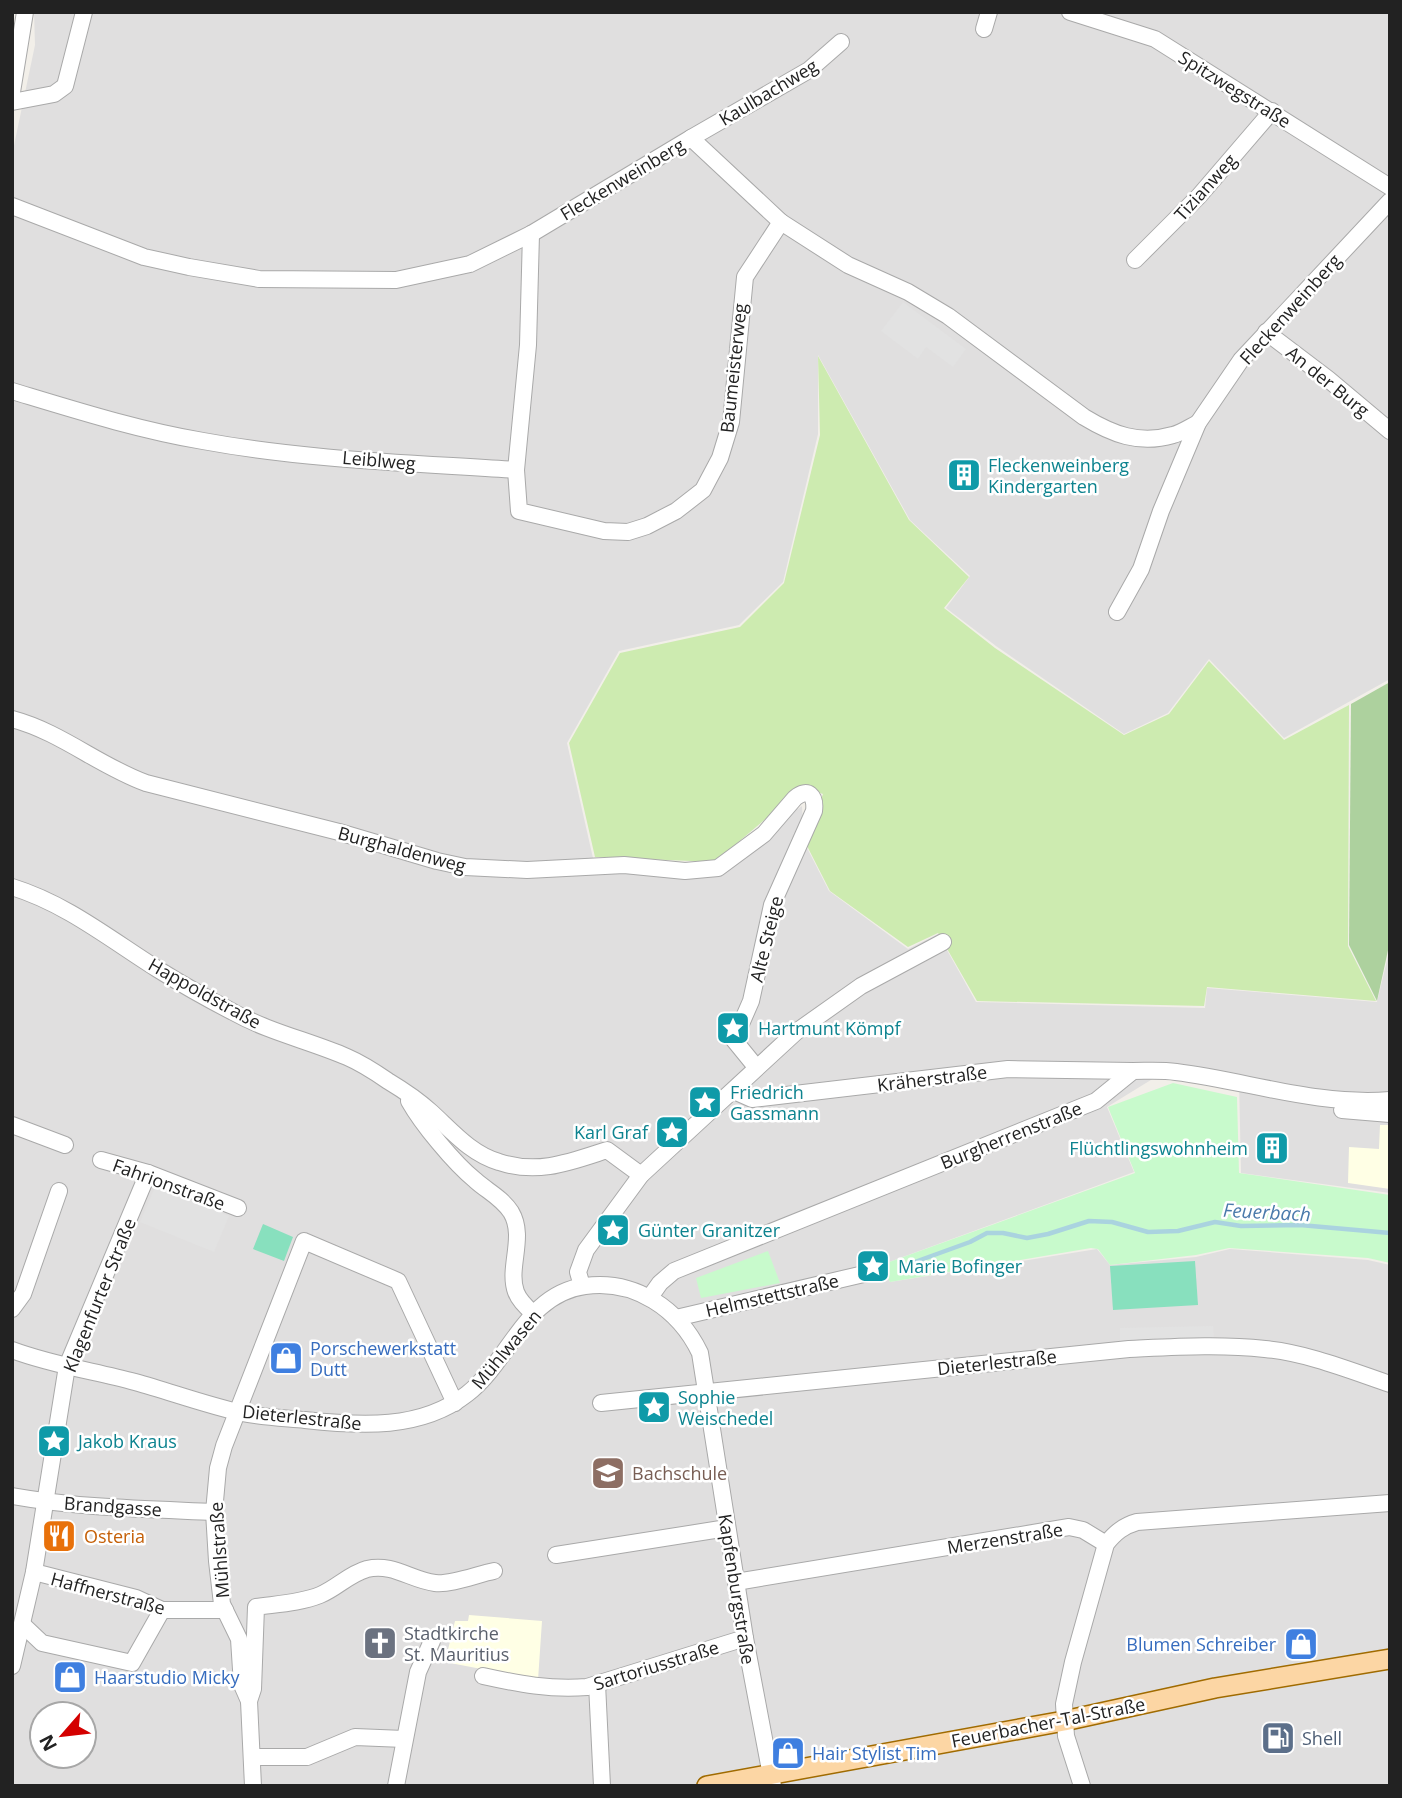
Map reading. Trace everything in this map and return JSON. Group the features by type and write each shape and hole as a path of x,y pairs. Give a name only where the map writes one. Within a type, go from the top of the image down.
{"main road":[{"name":"Feuerbacher-Tal-Straße","path":"707,1786 772,1780 1202,1690 1390,1659"}],"street":[{"path":"12,92 25,12"},
{"path":"12,102 54,94 65,86 84,12"},
{"path":"984,29 989,12"},
{"name":"Spitzwegstraße","path":"1070,12 1155,39 1390,187"},
{"name":"Kaulbachweg","path":"691,138 809,70 841,42"},
{"name":"Tizianweg","path":"1135,260 1199,196 1272,111"},
{"name":"Fleckenweinberg","path":"12,206 144,257 259,279 396,280 470,264 531,234 691,138 780,222 848,265 908,292 948,316 1084,417 1107,431 1128,438 1149,439 1175,435 1198,423"},
{"name":"Fleckenweinberg","path":"1116,612 1140,569 1198,423 1241,360 1390,201"},
{"name":"Baumeisterweg","path":"516,470 519,511 604,531 628,532 647,526 676,511 703,490 720,458 731,422 744,277 780,222"},
{"path":"516,470 528,345 531,234"},
{"name":"An der Burg","path":"1266,332 1390,431"},
{"name":"Leiblweg","path":"12,391 133,427 203,442 380,461 516,470"},
{"name":"Burghaldenweg","path":"12,719 37,726 128,776 146,783 466,867 527,870 624,865 685,871 709,870 718,868 765,835 790,807"},
{"name":"Alte Steige","path":"756,1067 733,1040 751,1001 772,905 807,827 815,802 813,796 807,792 801,793 790,807"},
{"name":"Happoldstraße","path":"12,887 38,896 89,923 158,969 237,1014 348,1058 402,1089 472,1149 500,1163 523,1167 555,1167 607,1150 641,1175"},
{"path":"582,1286 578,1272 586,1250 641,1175 734,1091 756,1067 828,1007 943,942"},
{"name":"Kräherstraße","path":"734,1091 752,1099 1008,1069 1133,1070"},
{"path":"1133,1070 1174,1072 1323,1099 1363,1102 1390,1100"},
{"name":"Burgherrenstraße","path":"650,1297 660,1283 674,1271 1096,1101 1133,1070"},
{"name":"Happoldstraße","path":"402,1089 413,1108 462,1168 498,1196 512,1214 517,1234 514,1283 517,1293 533,1313"},
{"path":"1323,1099 1338,1110 1390,1114"},
{"path":"12,1125 65,1145"},
{"name":"Fahrionstraße","path":"101,1160 148,1173 238,1208"},
{"name":"Klagenfurter Straße","path":"12,1666 18,1624 34,1573 67,1366 148,1173"},
{"path":"12,1309 23,1294 59,1191"},
{"name":"Mühlstraße","path":"253,1786 249,1701 242,1685 239,1639 220,1597 214,1512 218,1468 304,1241 397,1281 455,1403"},
{"name":"Helmstettstraße","path":"676,1318 869,1273"},
{"name":"Mühlwasen","path":"455,1403 486,1377 533,1313 548,1301 582,1286 614,1286 650,1297 676,1318 700,1353 707,1391"},
{"name":"Dieterlestraße","path":"601,1403 1129,1349 1214,1346 1266,1349 1303,1356 1390,1384"},
{"name":"Dieterlestraße","path":"12,1350 33,1358 147,1385 237,1412 264,1416 369,1425 410,1420 455,1403"},
{"name":"Kapfenburgstraße","path":"707,1391 726,1528 772,1780"},
{"name":"Brandgasse","path":"12,1496 44,1502 214,1512"},
{"path":"1082,1786 1066,1737 1064,1704 1073,1662 1107,1544 1122,1528 1137,1522 1390,1503"},
{"name":"Merzenstraße","path":"736,1583 1069,1527 1083,1530 1107,1544"},
{"path":"556,1555 726,1528"},
{"path":"249,1701 253,1689 256,1607 309,1599 323,1594 348,1576 369,1569 401,1570 423,1580 439,1583 494,1571"},
{"name":"Haffnerstraße","path":"34,1573 136,1598 162,1610 225,1610"},
{"path":"18,1624 42,1643 132,1663 162,1610"},
{"name":"Sartoriusstraße","path":"484,1676 527,1686 579,1687 597,1684 745,1638"},
{"path":"396,1786 418,1672 432,1640"},
{"path":"597,1684 603,1786"},
{"path":"252,1757 299,1759 355,1737 404,1739"}],"shaded area":[{"path":"34,12 1390,12 1390,679 1284,738 1209,659 1168,713 1124,734 996,646 946,608 970,576 910,520 818,355 818,434 783,582 739,625 619,651 567,743 593,858 715,864 802,806 804,842 829,891 908,949 938,934 976,1002 1205,1008 1207,988 1377,1002 1390,948 1390,1193 1241,1173 1239,1079 1172,1067 1107,1107 1134,1172 881,1265 890,1282 1097,1249 1110,1265 1196,1257 1230,1249 1368,1260 1390,1265 1390,1786 12,1786 12,155 35,45"},
{"path":"903,302 966,349 953,367 926,347 918,359 881,331"},
{"path":"1380,1125 1390,1125 1390,1189 1348,1183 1349,1147 1379,1149"},
{"path":"155,1187 229,1216 214,1252 140,1222"},
{"path":"1213,1326 1214,1339 1120,1341 1120,1328"},
{"path":"469,1615 542,1621 538,1680 445,1662 455,1621 468,1621"}],"green space":[{"path":"818,356 909,520 969,577 944,608 995,648 1124,735 1169,714 1209,661 1284,740 1349,705 1348,946 1376,1001 1207,987 1204,1006 977,1001 938,933 908,947 830,891 805,842 823,794 803,787 715,862 595,857 569,743 620,653 740,627 784,583 820,435"},
{"path":"1390,682 1390,941 1377,1001 1349,945 1351,704"},
{"path":"1173,1083 1237,1097 1239,1173 1390,1195 1390,1263 1368,1258 1229,1248 1196,1255 1110,1265 1098,1249 1091,1248 890,1282 881,1265 1135,1173 1108,1107"},
{"path":"263,1224 293,1237 284,1261 253,1249"},
{"path":"768,1251 780,1283 701,1298 696,1278"},
{"path":"1195,1261 1198,1305 1113,1310 1110,1266"}],"waterway":[{"name":"Feuerbach","path":"901,1267 970,1242 987,1233 1027,1238 1089,1221 1112,1222 1148,1232 1178,1231 1215,1222 1241,1226 1300,1225 1390,1233"}],"place":[{"name":"Fleckenweinberg Kindergarten","path":"964,475"},
{"name":"Hartmunt Kömpf","path":"733,1028"},
{"name":"Friedrich Gassmann","path":"705,1102"},
{"name":"Karl Graf","path":"672,1132"},
{"name":"Flüchtlingswohnheim","path":"1272,1148"},
{"name":"Günter Granitzer","path":"613,1230"},
{"name":"Marie Bofinger","path":"873,1266"},
{"name":"Porschewerkstatt Dutt","path":"286,1358"},
{"name":"Sophie Weischedel","path":"654,1407"},
{"name":"Jakob Kraus","path":"54,1441"},
{"name":"Bachschule","path":"608,1473"},
{"name":"Osteria","path":"59,1536"},
{"name":"Stadtkirche St. Mauritius","path":"380,1643"},
{"name":"Blumen Schreiber","path":"1301,1644"},
{"name":"Haarstudio Micky","path":"70,1677"},
{"name":"Shell","path":"1278,1738"},
{"name":"Hair Stylist Tim","path":"788,1753"}]}
